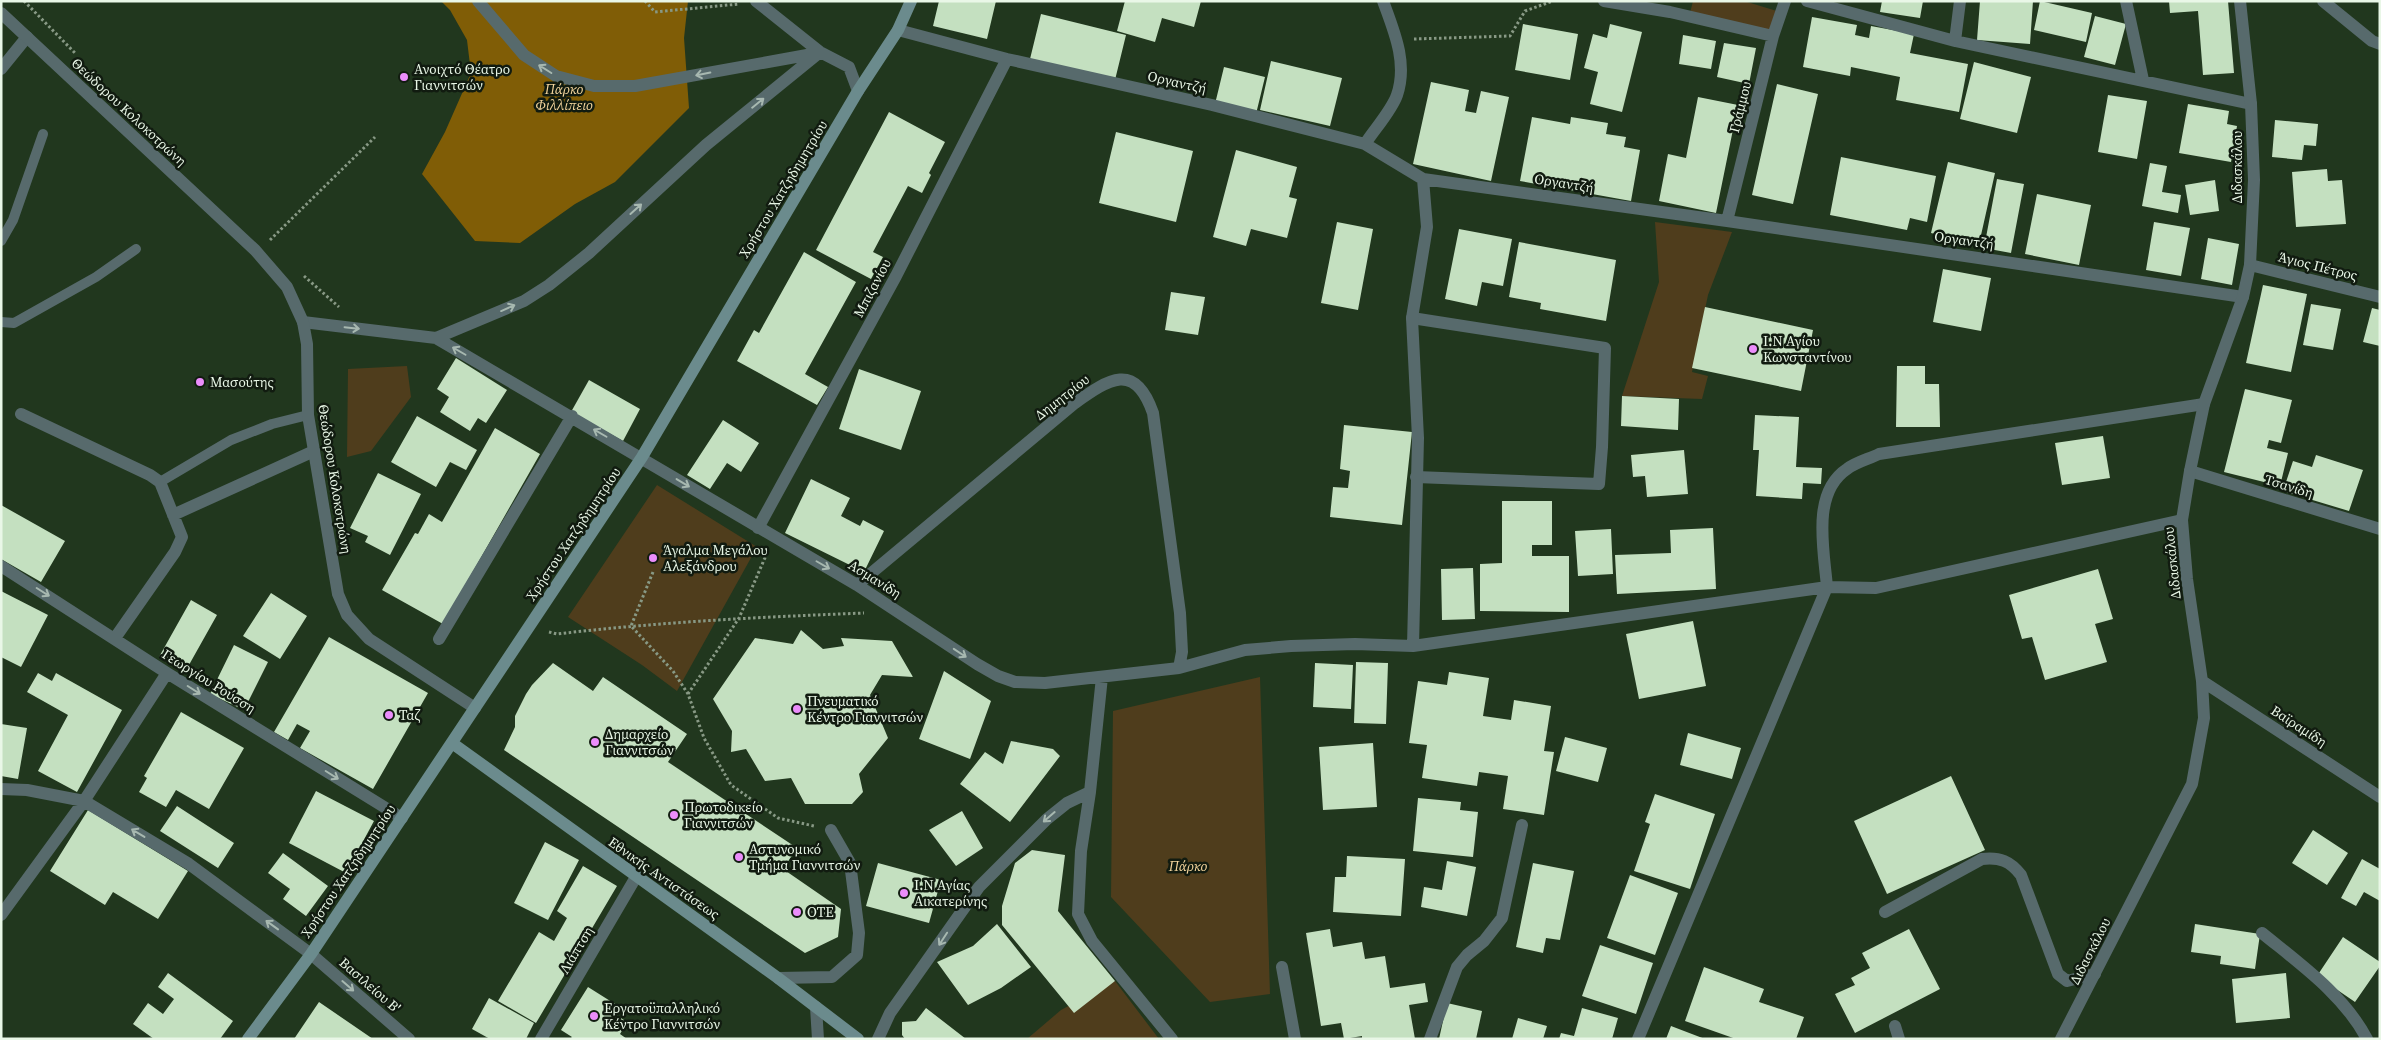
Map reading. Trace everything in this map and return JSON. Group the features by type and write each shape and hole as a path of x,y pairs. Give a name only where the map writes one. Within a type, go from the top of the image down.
{"main road":[{"name":"Χρήστου Χατζηδημητρίου","path":"248,1039 311,954 642,457 858,92 898,30 911,1"},
{"name":"Εθνικής Αντιστάσεως","path":"452,743 778,978 858,1039"}],"street":[{"path":"478,1 524,56 556,76 594,86 635,86 820,52"},
{"path":"1365,144 1397,96 1400,64 1398,40 1383,1"},
{"path":"1604,1 1670,12 1773,36"},
{"name":"Γράμμου","path":"1727,221 1773,36 1785,1"},
{"path":"1807,1 1955,41 2251,104"},
{"path":"1955,41 1960,1"},
{"path":"2126,1 2143,80"},
{"name":"Διδασκάλου","path":"2061,1039 2192,784 2204,718 2202,682 2187,579 2182,520 2204,404 2243,296 2250,265 2254,180 2251,104 2240,1"},
{"path":"2323,1 2372,41 2380,44"},
{"path":"757,2 820,52 849,67 858,92"},
{"name":"Θεώδορου Κολοκοτρώνη","path":"1,13 255,250 287,288 303,322 307,344 308,415 338,594 347,615 369,639 475,708"},
{"name":"Οργαντζή","path":"898,30 1007,59 1212,105 1365,144 1423,179 2243,296"},
{"path":"1,69 27,37"},
{"path":"303,322 436,338 524,300 549,286 589,253 706,145 820,52"},
{"name":"Μπιζανίου","path":"758,528 896,276 1007,59"},
{"path":"1413,646 1418,438 1412,318 1426,226 1423,179"},
{"name":"Άγιος Πέτρος","path":"2250,265 2380,297"},
{"path":"1412,318 1605,348 1599,484 1416,477"},
{"name":"Ασμανίδη","path":"436,338 858,585 977,664 998,676 1015,682 1045,683 1179,668 1245,650 1355,644 1413,646 1827,586 1876,588 2182,520"},
{"name":"Δημητρίου","path":"858,585 1075,403 1100,385 1115,379 1127,380 1142,388 1153,413 1180,613 1182,652 1179,668"},
{"path":"1638,1039 1827,586 1822,523 1828,489 1846,469 1879,454 2204,404"},
{"path":"21,414 150,475 160,482 182,537 115,638"},
{"path":"439,639 572,416"},
{"path":"173,515 314,451"},
{"name":"Τσανίδη","path":"2190,471 2380,529"},
{"name":"Γεωργίου Ρούσση","path":"1,566 167,673 402,818"},
{"path":"1,915 84,801 167,673"},
{"path":"1102,677 1090,792 1081,851 1078,914 1092,941 1172,1039"},
{"name":"Βαϊραμίδη","path":"2202,682 2380,797"},
{"path":"1,789 27,790 84,801"},
{"path":"878,1039 890,1013 980,887 1047,819 1067,803 1090,792"},
{"name":"Βασιλείου Β'","path":"84,801 189,864 311,954 409,1039"},
{"path":"1430,1039 1457,967 1484,940 1502,918 1522,825"},
{"path":"778,978 832,977 857,956 859,925 850,862 832,830"},
{"path":"1885,912 1982,859 1995,857 2003,859 2014,866 2021,875 2058,974 2067,981 2095,974"},
{"name":"Λιάπτση","path":"541,1039 636,877"},
{"path":"2262,933 2311,973 2358,1023 2367,1039"},
{"path":"1282,967 1295,1039"},
{"path":"816,1007 818,1039"},
{"path":"1895,1026 1899,1039"}],"lane":[{"path":"1,241 13,220 43,134"},
{"path":"1,322 14,323 96,278 136,249"},
{"path":"160,482 231,440 272,424 308,415"}],"path":[{"path":"645,1 655,12 757,2"},
{"path":"1398,40 1510,36 1525,12 1553,1"},
{"path":"266,244 376,137"},
{"path":"688,694 739,618 774,537"},
{"path":"631,626 653,572"},
{"path":"529,628 557,634 739,618 899,611"},
{"path":"631,626 673,671 688,694 704,738 731,785 778,818 832,830"}],"green space":[{"name":"Πάρκο Φιλλίπειο","path":"441,1 688,1 684,38 689,108 615,182 575,204 520,243 475,241 422,174 445,132 471,73 467,40 450,10"},
{"path":"1693,1 1744,1 1780,12 1773,36 1689,17"},
{"path":"1655,222 1732,232 1708,295 1692,372 1708,376 1702,399 1622,396 1659,282"},
{"path":"407,366 411,397 371,451 347,457 348,369"},
{"path":"657,485 757,547 677,691 642,665 568,617"},
{"name":"Πάρκο","path":"1260,677 1270,994 1210,1002 1111,897 1113,711"},
{"path":"1115,981 1159,1039 1027,1039 1061,1010"}],"building":[{"path":"939,1 996,1 987,39 933,26"},
{"path":"1125,1 1201,1 1194,27 1162,18 1155,42 1117,31"},
{"path":"1882,1 1923,1 1920,18 1880,12"},
{"path":"1980,1 2033,1 2030,44 1977,40"},
{"path":"2040,1 2092,13 2086,42 2034,30"},
{"path":"2169,1 2228,1 2234,73 2203,75 2198,11 2170,13"},
{"path":"1041,14 1126,35 1115,80 1030,59"},
{"path":"2095,16 2126,24 2115,65 2084,57"},
{"path":"1812,17 1857,25 1855,35 1869,38 1871,26 1914,34 1910,53 1968,64 1959,112 1896,100 1900,77 1851,67 1850,76 1803,67"},
{"path":"1523,24 1578,34 1570,80 1515,70"},
{"path":"1610,24 1642,32 1622,112 1590,104 1598,72 1584,68 1593,34 1607,38"},
{"path":"1683,35 1716,41 1711,69 1679,64"},
{"path":"1724,43 1756,48 1749,84 1717,77"},
{"path":"1271,61 1342,78 1330,126 1260,110"},
{"path":"1974,62 2031,77 2017,133 1960,119"},
{"path":"1224,67 1265,77 1256,114 1215,104"},
{"path":"1431,82 1469,90 1465,111 1476,113 1481,91 1509,97 1491,181 1413,164"},
{"path":"1777,84 1818,94 1793,204 1752,195"},
{"path":"2108,95 2147,101 2137,159 2098,152"},
{"path":"1698,97 1738,105 1716,213 1659,201 1668,154 1686,158"},
{"path":"2188,104 2229,111 2227,124 2237,126 2231,162 2179,153"},
{"path":"889,112 945,142 929,173 931,175 922,193 908,186 873,252 883,257 871,279 816,250"},
{"path":"1532,117 1570,124 1571,117 1608,123 1606,134 1626,137 1624,147 1640,150 1631,201 1520,181"},
{"path":"2275,120 2318,124 2316,146 2304,145 2302,160 2272,157"},
{"path":"1116,132 1193,151 1176,222 1099,203"},
{"path":"1236,150 1297,167 1289,197 1297,199 1287,238 1251,229 1246,246 1213,237"},
{"path":"1841,157 1936,176 1927,222 1910,218 1907,230 1830,215"},
{"path":"1948,162 1995,173 1979,244 1931,233"},
{"path":"2150,163 2167,166 2162,192 2181,195 2178,213 2142,206"},
{"path":"2327,169 2328,181 2342,180 2346,224 2296,227 2292,172"},
{"path":"1997,179 2024,184 2011,253 1984,248"},
{"path":"2215,180 2219,211 2190,215 2185,185"},
{"path":"2037,194 2091,205 2079,265 2025,254"},
{"path":"1337,222 1373,229 1358,310 1321,303"},
{"path":"2154,222 2190,228 2181,276 2146,270"},
{"path":"1459,229 1512,239 1503,286 1482,282 1477,306 1445,299"},
{"path":"2208,238 2239,244 2232,285 2201,279"},
{"path":"1519,242 1616,260 1606,321 1540,309 1541,303 1509,297"},
{"path":"804,252 856,282 805,374 828,387 817,405 737,361 754,330 759,333"},
{"path":"1943,269 1991,278 1981,331 1933,322"},
{"path":"2263,285 2307,294 2291,372 2246,363"},
{"path":"1171,292 1205,297 1198,335 1165,330"},
{"path":"2311,304 2341,309 2333,350 2303,345"},
{"name":"Ι.Ν Αγίου Κωνσταντίνου","path":"1705,307 1813,330 1801,391 1692,368"},
{"path":"2372,308 2380,310 2380,346 2363,342"},
{"path":"456,358 507,390 486,423 478,418 470,431 440,412 449,397 437,389"},
{"path":"1897,366 1925,366 1925,384 1939,384 1940,427 1896,427"},
{"path":"859,369 921,391 901,450 839,429"},
{"path":"589,380 640,409 623,441 571,412"},
{"path":"2245,389 2292,400 2281,443 2269,440 2267,448 2288,453 2280,486 2224,472"},
{"path":"1622,396 1679,399 1678,430 1621,426"},
{"path":"1755,415 1799,417 1796,467 1822,468 1821,484 1803,483 1802,499 1756,496 1759,450 1753,450"},
{"path":"417,416 477,450 466,470 450,462 436,487 391,462"},
{"path":"723,420 759,443 741,472 727,463 710,489 687,475"},
{"path":"1344,425 1412,432 1402,525 1330,517 1333,487 1348,488 1350,471 1340,469"},
{"path":"495,428 540,454 443,624 382,590 415,533 418,534 429,514 442,522"},
{"path":"2103,436 2110,478 2062,485 2055,443"},
{"path":"1684,450 1688,494 1647,497 1645,476 1633,477 1631,455"},
{"path":"2316,455 2363,470 2349,511 2283,491 2293,461 2312,467"},
{"path":"378,473 421,494 390,555 365,542 368,536 350,528"},
{"path":"811,479 850,498 841,516 860,526 863,520 884,531 864,572 785,533"},
{"path":"1502,501 1552,501 1552,545 1532,545 1532,556 1569,556 1569,612 1480,611 1480,564 1502,563"},
{"path":"1,505 65,541 41,582 1,559"},
{"path":"1713,528 1716,589 1617,594 1615,555 1671,553 1670,530"},
{"path":"1611,529 1613,574 1578,576 1575,531"},
{"path":"1473,568 1475,619 1442,620 1441,569"},
{"path":"2098,569 2113,619 2095,624 2107,662 2045,680 2032,637 2022,639 2009,595"},
{"path":"1,591 48,615 21,667 1,657"},
{"path":"271,593 307,616 280,659 243,636"},
{"path":"191,600 217,615 185,672 159,657"},
{"path":"1693,621 1706,686 1639,699 1626,634"},
{"name":"Πνευματικό Κέντρο Γιαννιτσών","path":"801,630 823,649 844,646 841,638 892,641 913,677 882,675 870,695 888,738 859,774 863,792 852,804 805,804 791,778 765,781 746,749 731,752 732,731 713,699 755,638 793,644"},
{"path":"329,637 428,693 373,789 300,748 310,731 297,724 288,740 274,732"},
{"path":"234,645 268,662 244,710 210,694"},
{"path":"1356,662 1388,663 1386,724 1354,723"},
{"path":"553,663 593,691 603,677 687,734 668,762 797,848 783,869 841,909 838,937 805,953 504,750 515,727 515,716 526,694"},
{"path":"1315,663 1353,665 1351,709 1313,707"},
{"path":"944,671 991,701 970,759 919,739"},
{"path":"1449,672 1489,678 1483,716 1511,720 1514,700 1551,706 1544,751 1554,752 1544,815 1503,809 1508,776 1479,772 1477,786 1422,778 1427,745 1409,743 1418,681 1447,685"},
{"path":"38,673 52,681 56,673 122,710 77,792 38,771 68,715 27,692"},
{"path":"181,712 244,748 209,809 176,790 166,807 139,792 147,778 144,776"},
{"path":"1,724 27,728 18,779 1,776"},
{"path":"1688,733 1741,748 1732,779 1680,765"},
{"path":"1565,737 1607,748 1598,782 1556,771"},
{"path":"1011,741 1053,749 1060,756 1010,822 960,784 985,752 1003,764"},
{"path":"1373,743 1377,807 1323,810 1319,747"},
{"path":"1951,776 1985,850 1887,894 1854,821"},
{"path":"316,791 374,821 346,873 289,843"},
{"path":"1655,794 1715,814 1690,889 1634,871 1650,824 1645,822"},
{"path":"1418,798 1461,802 1460,810 1478,812 1473,857 1413,851"},
{"path":"177,806 234,843 218,868 160,831"},
{"path":"88,810 188,871 158,919 113,892 105,905 50,871"},
{"path":"962,811 983,848 956,866 929,830"},
{"path":"2313,830 2348,853 2327,885 2292,863"},
{"path":"545,842 579,860 548,920 514,903"},
{"path":"1032,850 1065,855 1058,911 1115,981 1074,1013 1002,925 1002,906 1015,863"},
{"path":"283,853 328,886 306,916 283,899 290,889 268,873"},
{"path":"1347,856 1405,859 1401,916 1333,912 1335,877 1346,877"},
{"path":"2362,859 2380,869 2380,901 2364,892 2356,906 2341,898"},
{"path":"1447,861 1476,867 1467,916 1421,907 1424,887 1442,890"},
{"name":"Ι.Ν Αγίας Αικατερίνης","path":"878,863 941,880 929,923 866,906"},
{"path":"1533,863 1574,871 1560,940 1546,938 1543,953 1516,947"},
{"path":"583,866 617,886 536,1023 498,1001 539,932 554,941 567,918 557,911"},
{"path":"1630,875 1678,893 1655,955 1607,938"},
{"path":"997,924 1031,967 1001,988 968,1005 937,962 973,946"},
{"path":"2195,924 2260,934 2255,969 2220,964 2221,956 2191,952"},
{"path":"1330,929 1333,947 1362,942 1365,959 1385,956 1390,988 1425,983 1428,1002 1409,1005 1415,1039 1362,1039 1362,1036 1344,1039 1341,1023 1321,1026 1306,933"},
{"path":"1909,929 1940,989 1855,1033 1835,994 1855,985 1851,978 1870,968 1862,953"},
{"path":"2343,937 2380,962 2380,966 2355,1002 2317,976"},
{"path":"1600,945 1653,963 1636,1014 1582,996"},
{"path":"1704,967 1764,989 1759,1002 1804,1017 1796,1039 1736,1039 1685,1021"},
{"path":"168,973 233,1021 220,1039 154,1039 133,1024 148,1003 163,1014 174,999 158,987"},
{"path":"2286,973 2290,1018 2236,1023 2232,979"},
{"name":"Εργατοϋπαλληλικό Κέντρο Γιαννιτσών","path":"588,987 615,1004 610,1011 627,1022 620,1034 627,1039 570,1039 572,1037 561,1030"},
{"path":"489,998 534,1023 526,1039 490,1039 472,1029"},
{"path":"319,1002 373,1039 294,1039"},
{"path":"1447,1003 1482,1011 1476,1039 1439,1039"},
{"path":"926,1008 966,1039 905,1039 902,1035 902,1022 916,1021"},
{"path":"1582,1008 1618,1018 1612,1039 1559,1039 1561,1033 1574,1036"},
{"path":"1518,1018 1547,1026 1543,1039 1512,1039"},
{"path":"1671,1026 1705,1039 1666,1039"}],"place":[{"name":"Ανοιχτό Θέατρο Γιαννιτσών","path":"404,77"},
{"name":"Ι.Ν Αγίου Κωνσταντίνου","path":"1753,349"},
{"name":"Μασούτης","path":"200,382"},
{"name":"Άγαλμα Μεγάλου Αλεξάνδρου","path":"653,558"},
{"name":"Πνευματικό Κέντρο Γιαννιτσών","path":"797,709"},
{"name":"Ταζ","path":"389,715"},
{"name":"Δημαρχείο Γιαννιτσών","path":"595,742"},
{"name":"Πρωτοδικείο Γιαννιτσών","path":"674,815"},
{"name":"Αστυνομικό Τμήμα Γιαννιτσών","path":"739,857"},
{"name":"Ι.Ν Αγίας Αικατερίνης","path":"904,893"},
{"name":"ΟΤΕ","path":"797,912"},
{"name":"Εργατοϋπαλληλικό Κέντρο Γιαννιτσών","path":"594,1016"}]}
